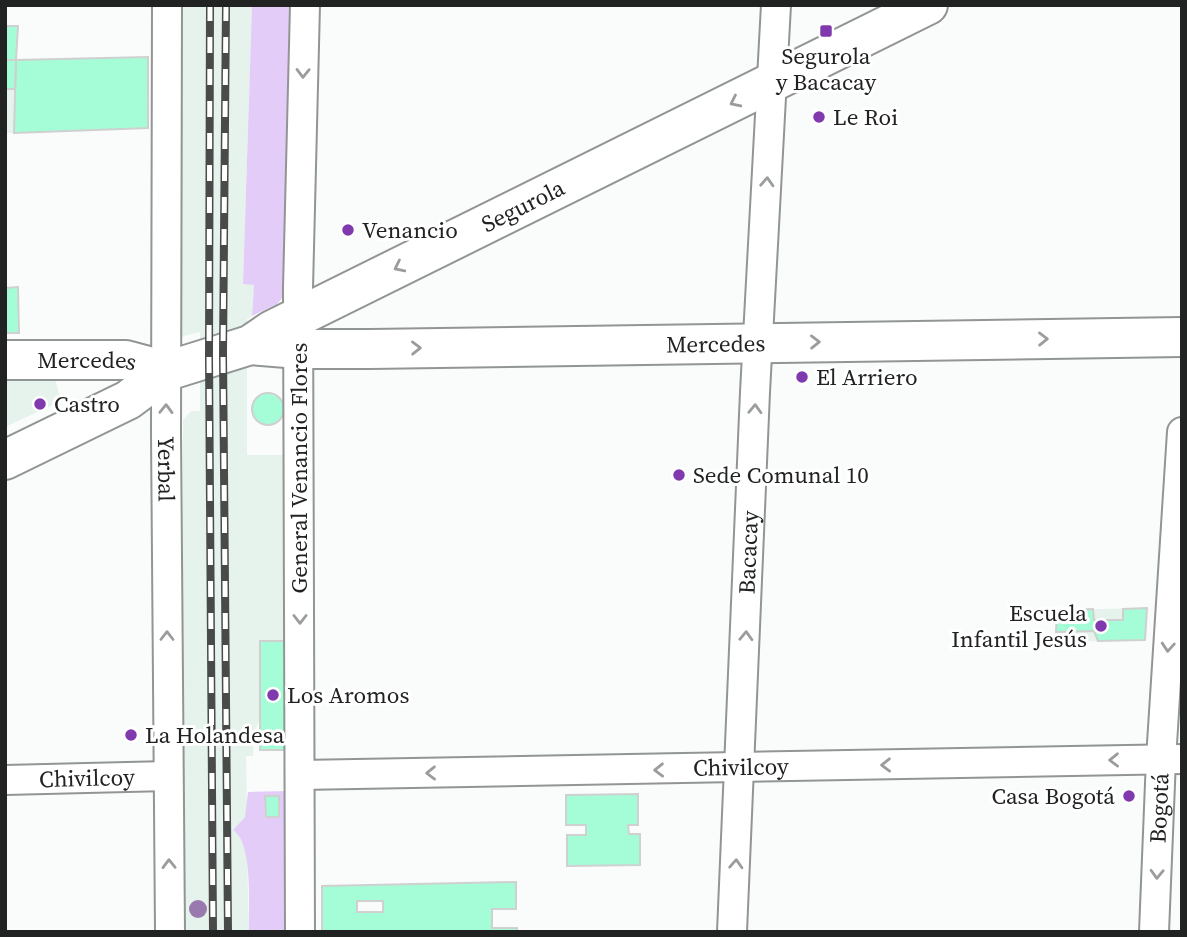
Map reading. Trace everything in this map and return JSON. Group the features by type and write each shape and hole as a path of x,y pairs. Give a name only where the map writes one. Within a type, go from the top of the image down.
{"street":[{"name":"Yerbal","path":"167,5 170,932"},
{"name":"General Venancio Flores","path":"300,932 299,333 305,5"},
{"name":"Bacacay","path":"732,932 776,5"},
{"name":"Segurola","path":"299,333 360,286 928,5"},
{"path":"360,286 352,319 356,335 370,349"},
{"name":"Mercedes","path":"5,359 127,360 167,371 299,333 370,349 1182,337"},
{"path":"63,358 80,375 86,394 83,413 70,428"},
{"path":"5,460 128,400 167,371"},
{"name":"Bogotá","path":"1154,932 1171,759 1182,432"},
{"name":"Chivilcoy","path":"300,775 1171,759"},
{"name":"Chivilcoy","path":"5,780 168,776"}],"shaded area":[{"path":"181,5 252,5 243,283 254,285 252,316 247,319 247,455 286,455 286,641 260,642 260,719 253,735 253,756 246,756 247,810 245,817 233,830 238,833 247,852 249,932 182,932 183,420 191,411 200,411 200,332 180,337"},
{"path":"252,5 295,5 285,295 277,304 252,316 254,285 243,284"},
{"path":"5,26 18,26 14,133 5,133"},
{"path":"55,379 61,401 5,427 5,380"},
{"name":"Escuela Infantil Jesús","path":"1147,608 1145,640 1057,642 1057,610"},
{"path":"287,791 291,932 249,932 247,862 240,837 233,830 245,817 248,792"}],"building":[{"path":"5,26 18,26 16,60 5,60"},
{"path":"148,57 148,128 14,133 16,60"},
{"path":"5,60 16,60 15,89 5,89"},
{"path":"18,287 19,333 5,333 5,288"},
{"path":"268,393 279,398 284,409 279,420 268,425 257,420 252,409 257,398"},
{"name":"Escuela Infantil Jesús","path":"1147,608 1145,640 1098,641 1094,631 1056,632 1057,610 1093,609 1094,620 1123,620 1123,609"},
{"path":"260,641 286,641 286,750 260,750"},
{"path":"638,794 638,825 628,825 629,834 640,834 640,865 567,866 567,835 586,835 586,825 566,825 566,795"},
{"path":"265,796 279,796 279,817 266,817"},
{"path":"516,882 516,909 492,909 492,928 517,928 517,932 322,932 322,886","holes":["357,901 383,901 383,912 357,912"]}],"railway":[{"path":"210,5 209,358 213,932"},
{"path":"226,5 223,354 228,932"}],"place":[{"name":"Segurola y Bacacay","path":"826,31"},
{"name":"Le Roi","path":"819,117"},
{"name":"Venancio","path":"348,230"},
{"name":"El Arriero","path":"802,377"},
{"name":"Castro","path":"40,404"},
{"name":"Sede Comunal 10","path":"679,475"},
{"name":"Escuela Infantil Jesús","path":"1101,626"},
{"name":"Los Aromos","path":"273,695"},
{"name":"La Holandesa","path":"131,735"},
{"name":"Casa Bogotá","path":"1129,796"}]}
